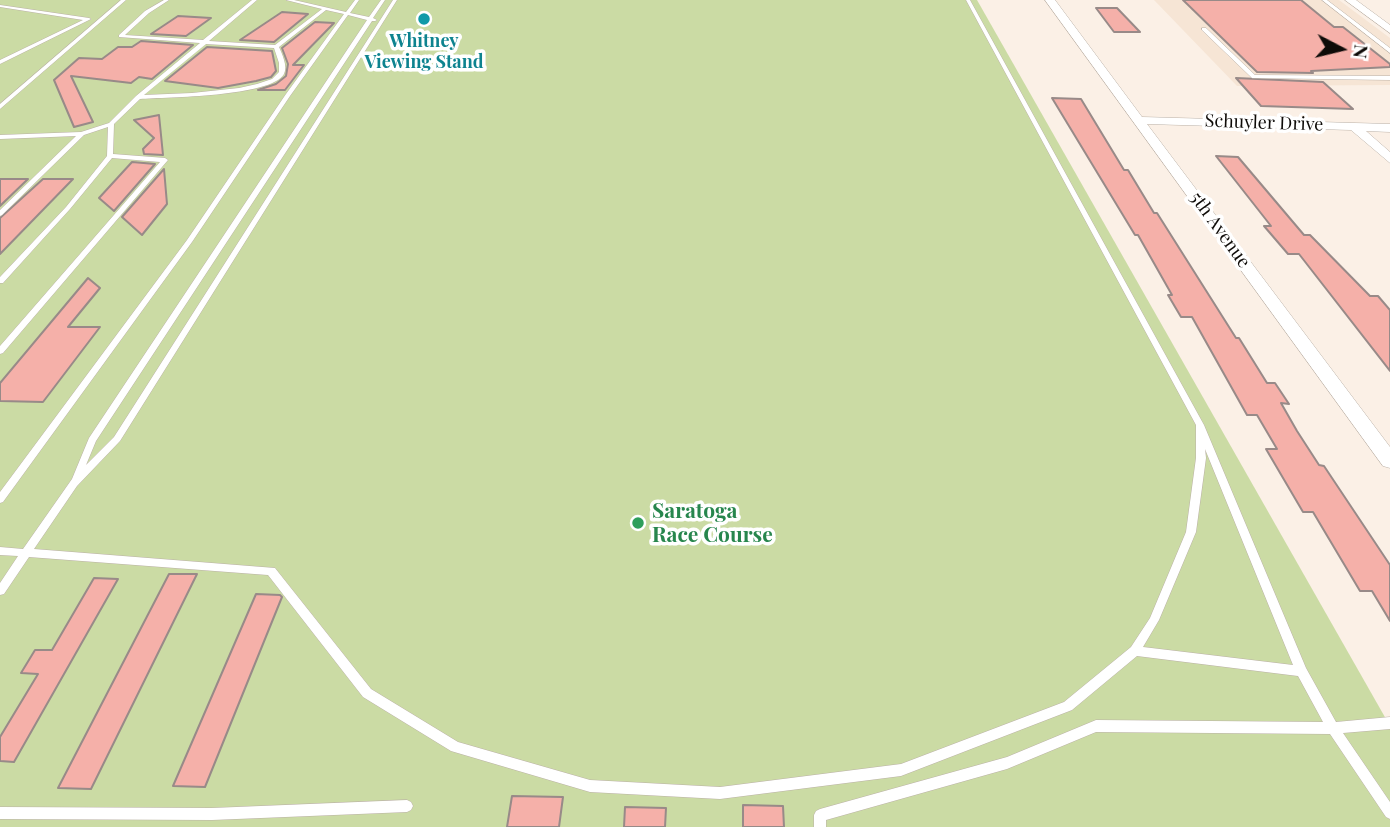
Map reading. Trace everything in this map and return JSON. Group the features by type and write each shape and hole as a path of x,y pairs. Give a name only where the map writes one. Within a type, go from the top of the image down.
{"street":[{"name":"5th Avenue","path":"1051,0 1390,461"},
{"path":"1350,0 1390,30"},
{"name":"Schuyler Drive","path":"1139,120 1390,128"},
{"path":"1354,127 1390,159"}],"lane":[{"path":"0,107 124,0"},
{"path":"167,0 147,12 121,36 276,47 325,9"},
{"path":"0,137 82,134 111,124 138,97 255,0"},
{"path":"288,0 382,22"},
{"path":"0,499 190,241 288,95 357,0"},
{"path":"74,483 92,440 383,0"},
{"path":"0,591 74,483 117,439 395,0"},
{"path":"968,0 1200,425 1301,671 1333,729 1390,813"},
{"path":"1324,0 1390,51"},
{"path":"0,6 89,19 0,62"},
{"path":"1204,29 1254,77 1390,78"},
{"path":"138,97 253,89 273,82 282,74 283,69 276,47"},
{"path":"314,104 329,104"},
{"path":"0,281 68,208 110,156 111,124"},
{"path":"0,214 82,134"},
{"path":"0,351 165,160 110,156"},
{"path":"243,212 261,212"},
{"path":"0,551 271,571 367,693 456,747 590,786 720,793 901,770 1068,706 1135,651 1154,620 1191,532 1201,458 1200,425"},
{"path":"1135,651 1301,671"},
{"path":"820,827 820,815 1007,762 1096,726 1333,729 1390,723"},
{"path":"0,813 212,814 407,806"}],"shaded area":[{"path":"1154,0 1339,0 1390,38 1390,85 1237,86"}],"green space":[{"name":"Saratoga Race Course","path":"0,0 977,0 1390,726 1390,827 0,827"}],"building":[{"path":"1183,0 1301,0 1334,27 1343,27 1390,64 1390,67 1311,71 1313,73 1257,72"},
{"path":"1096,8 1117,8 1140,32 1114,32"},
{"path":"282,12 308,14 274,42 240,40"},
{"path":"178,16 211,18 186,36 151,34"},
{"path":"315,22 334,23 293,65 304,65 285,90 258,90 276,84 286,76 288,64 282,48"},
{"path":"141,41 193,45 152,79 139,77 131,83 71,76 93,122 74,127 54,80 79,58 102,59 118,47 132,47"},
{"path":"207,47 272,51 276,71 271,77 218,88 165,81"},
{"path":"1236,78 1323,82 1353,109 1261,106"},
{"path":"1052,98 1081,99 1124,170 1128,170 1154,213 1157,213 1236,338 1239,338 1267,383 1275,383 1289,404 1281,403 1319,465 1324,466 1390,565 1390,621 1372,591 1360,591 1313,512 1303,512 1266,449 1277,449 1257,415 1247,415 1192,317 1181,317 1168,295 1172,295 1138,235 1135,235"},
{"path":"159,115 163,155 144,154 143,149 154,138 134,120"},
{"path":"1216,156 1238,157 1304,235 1310,235 1370,296 1378,296 1390,310 1390,371 1299,254 1288,254 1264,226 1271,226"},
{"path":"132,162 155,164 114,211 99,198"},
{"path":"164,169 167,204 142,235 122,217"},
{"path":"0,179 28,179 0,206"},
{"path":"43,179 73,179 0,254 0,218"},
{"path":"88,278 100,288 68,327 100,327 43,402 0,401 0,383"},
{"path":"169,574 197,574 91,789 58,788"},
{"path":"94,578 118,579 14,762 0,761 0,737 38,674 21,673 35,650 52,650"},
{"path":"256,594 282,597 205,787 173,786"},
{"path":"512,796 563,797 559,827 507,827"},
{"path":"743,805 783,806 784,827 743,827"},
{"path":"625,807 666,808 665,827 624,827"}],"place":[{"name":"Whitney Viewing Stand","path":"424,19"},
{"name":"Saratoga Race Course","path":"638,523"}]}
